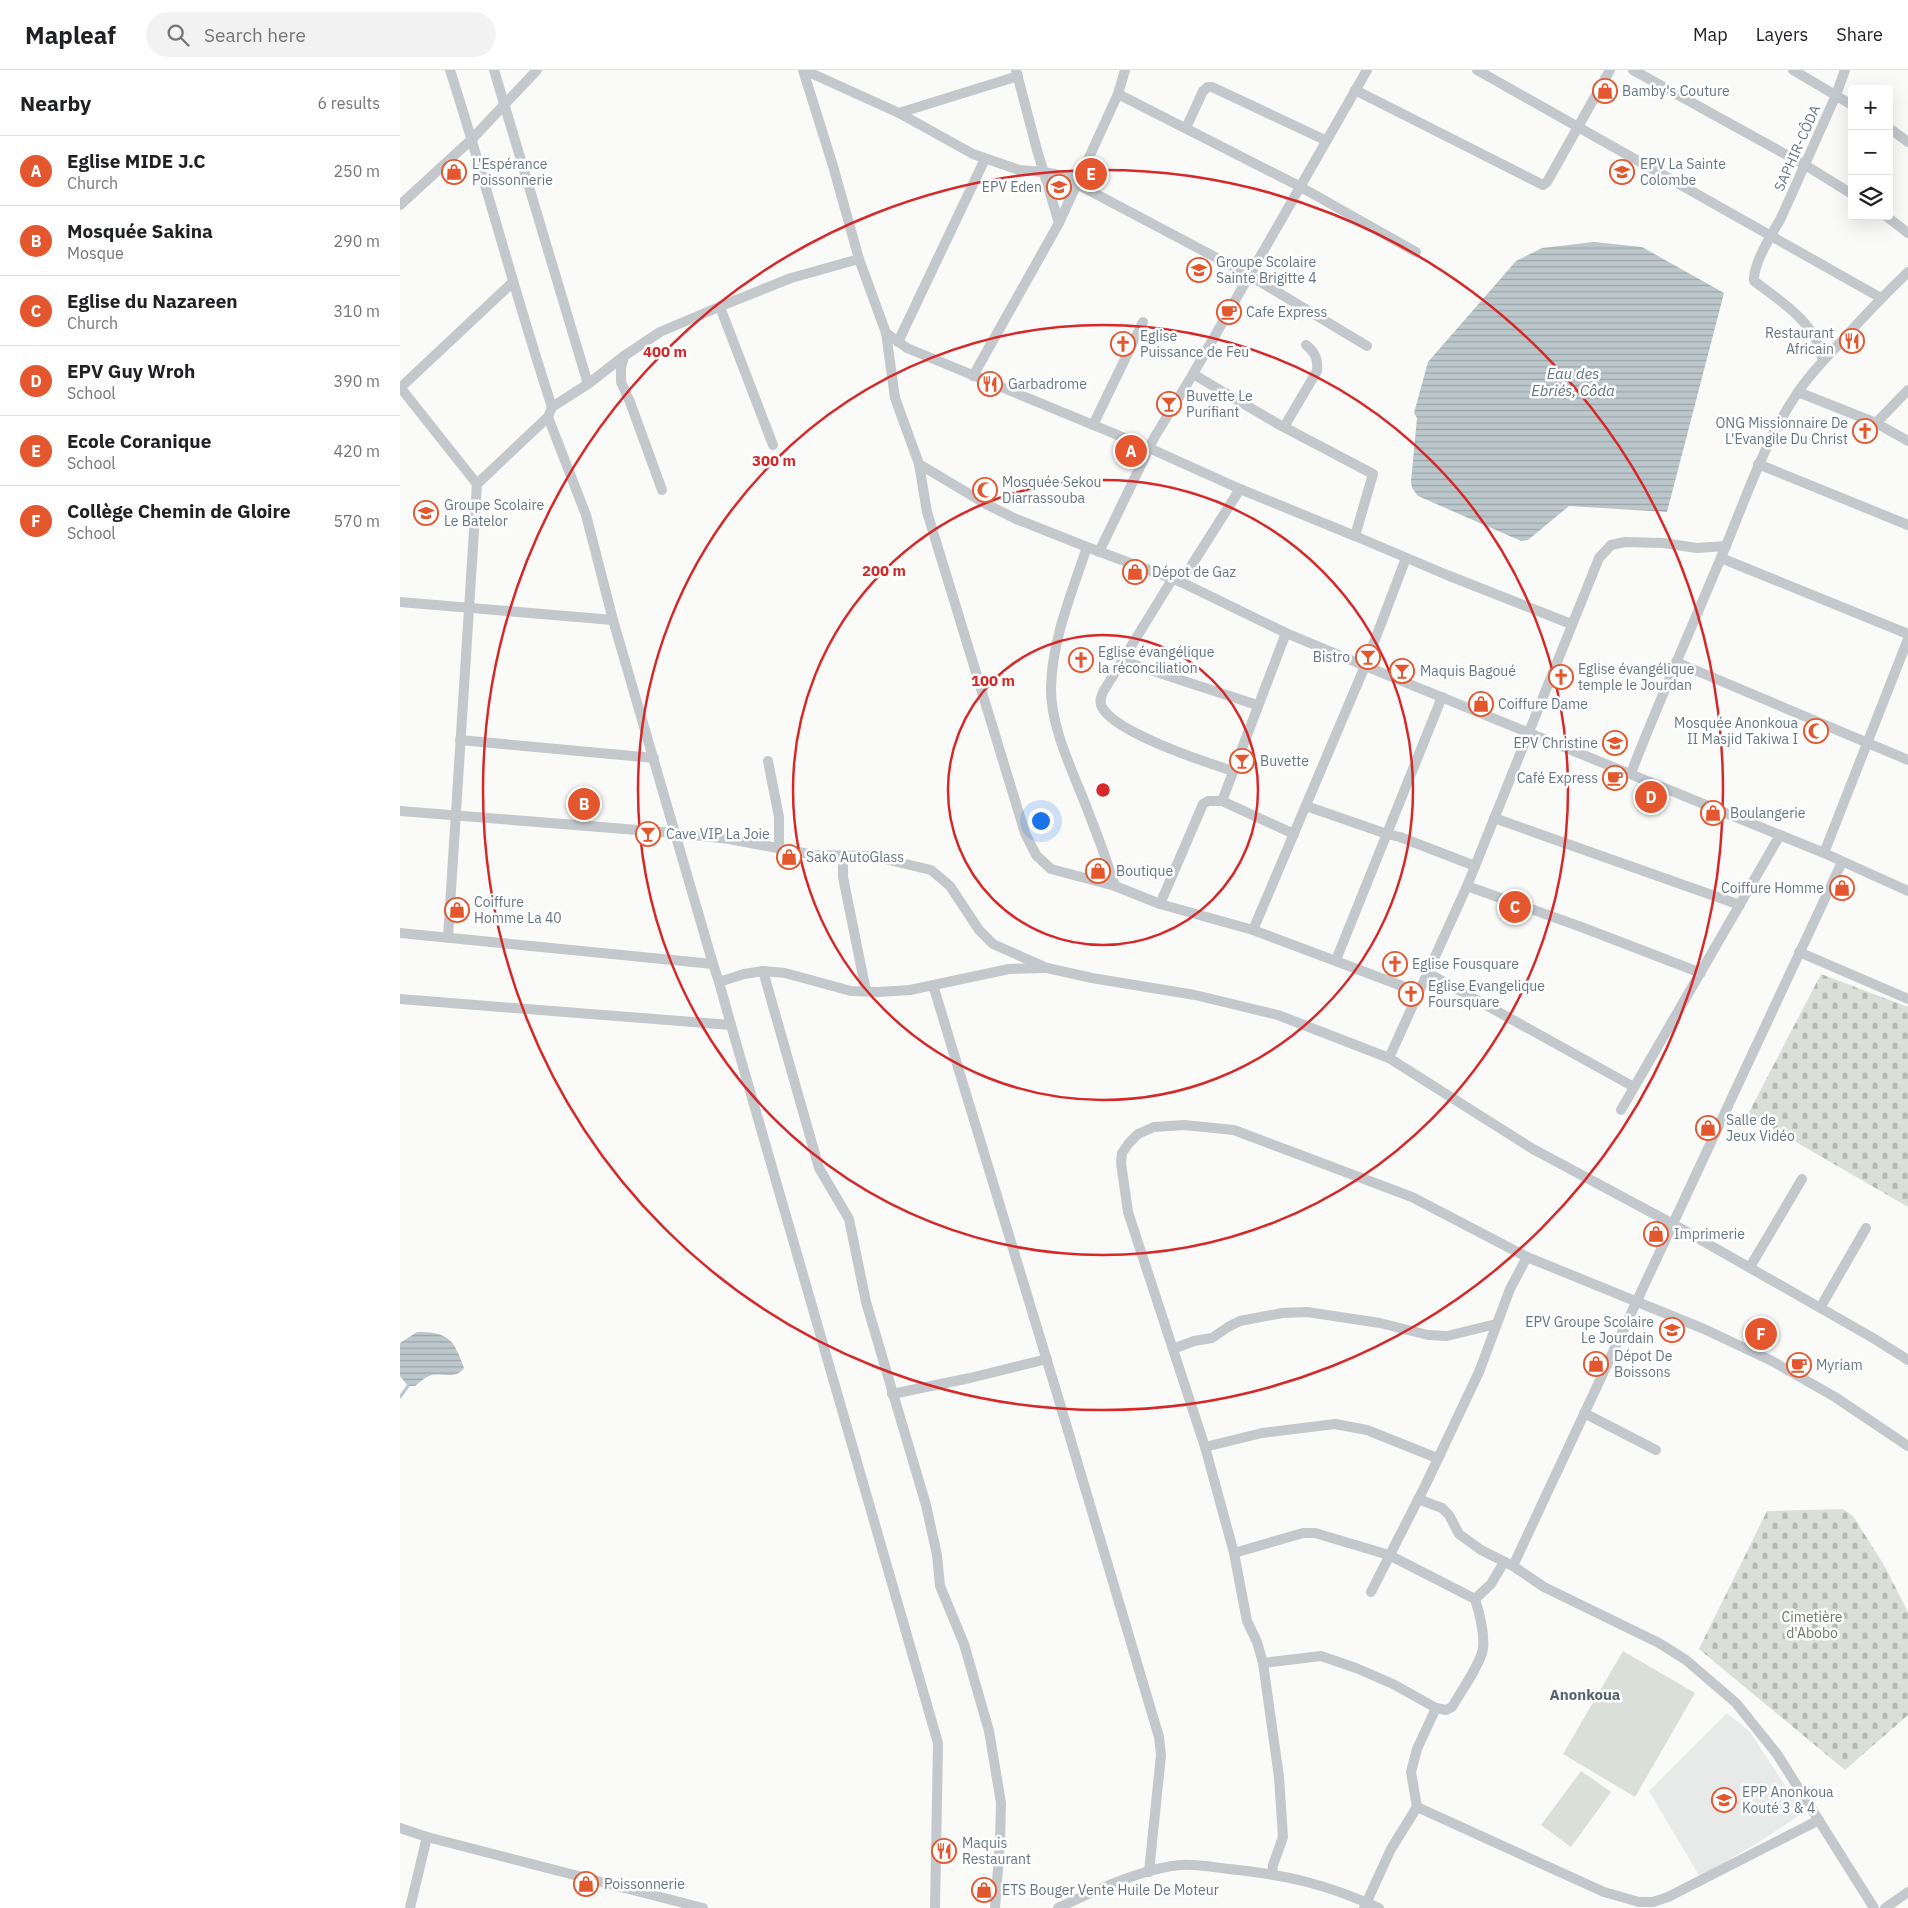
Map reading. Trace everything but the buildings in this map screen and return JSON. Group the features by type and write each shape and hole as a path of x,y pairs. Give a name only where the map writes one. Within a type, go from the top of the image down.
{"street":[{"path":"450,70 552,406 548,417 477,484"},
{"path":"494,70 588,384"},
{"path":"400,205 472,139 537,70"},
{"path":"804,70 899,113 985,159 1019,170 1044,172 1078,182 1249,275 1367,346"},
{"path":"804,70 859,259 886,333 895,398 919,464 927,512 1025,833 1036,855 1051,869 1116,886 1160,904 1253,930 1418,992"},
{"path":"972,376 1059,223 1118,94 1125,70"},
{"path":"1477,70 1881,298"},
{"path":"1355,90 1542,185 1547,182 1610,70"},
{"path":"1633,70 1805,164 1848,191"},
{"path":"1792,70 1848,102"},
{"name":"SAPHIR-CÔDA","path":"1823,361 1811,331 1777,298 1754,281 1754,274 1836,95 1845,70"},
{"path":"1099,552 1149,448 1355,90 1364,71"},
{"path":"899,113 1017,73 1059,223"},
{"path":"1186,128 1204,91 1212,86 1326,140"},
{"path":"1118,94 1299,186 1416,252"},
{"path":"1892,130 1908,142"},
{"path":"898,342 985,159"},
{"path":"1891,220 1908,233"},
{"path":"552,406 588,384 624,356 660,332 791,278 859,259"},
{"path":"1631,773 1726,546 1758,464 1798,392 1823,361 1881,298 1908,272"},
{"path":"448,937 477,484 400,388 513,282"},
{"path":"720,307 773,445"},
{"path":"1093,425 1143,322"},
{"path":"886,333 907,348 972,376 1149,448 1240,489 1406,558 1571,624"},
{"path":"1284,427 1317,371 1318,362 1313,351 1306,345"},
{"path":"624,356 621,368 621,382 662,490"},
{"path":"1193,374 1284,427 1372,474 1355,536"},
{"path":"1876,423 1908,390"},
{"path":"1798,392 1876,423 1908,442"},
{"path":"548,417 586,515 613,620 713,964 720,982 731,1026 938,1743 935,1908"},
{"path":"919,464 986,504 1016,519 1177,580 1286,633 1824,853 1908,891"},
{"path":"1758,464 1908,525"},
{"path":"1233,771 1178,752 1132,731 1110,717 1101,706 1101,698 1123,661 1240,489"},
{"path":"1389,1058 1467,886 1599,558 1611,545 1625,542 1644,542 1697,548 1726,546"},
{"path":"1087,547 1052,666 1051,690 1060,741 1093,822 1116,886"},
{"path":"1253,930 1365,666 1406,558"},
{"path":"1721,558 1908,634"},
{"path":"400,602 613,620"},
{"path":"1222,801 1286,633"},
{"path":"1824,853 1908,639"},
{"path":"1123,661 1258,705"},
{"path":"1676,662 1908,760"},
{"path":"1336,960 1442,697"},
{"path":"460,740 654,758"},
{"path":"768,761 779,817 779,848"},
{"path":"1160,904 1203,804 1208,801 1222,801 1294,834"},
{"path":"1306,806 1400,837 1475,866"},
{"path":"400,811 675,833 729,839 814,854 872,856 931,870 950,886 979,930 992,944 1047,968 1092,978 1196,995 1278,1015 1389,1058 1534,1149 1673,1224 1908,1360"},
{"path":"1494,818 1740,905"},
{"path":"1621,1110 1780,835"},
{"path":"843,855 843,877 866,991"},
{"path":"1475,1600 1508,1564 1584,1413 1842,862"},
{"path":"1467,886 1701,973"},
{"path":"400,933 713,964"},
{"path":"1800,952 1908,999"},
{"path":"720,982 744,974 763,971 785,973 851,991 910,990 1009,969 1047,968"},
{"path":"763,971 819,1168 849,1219 866,1302 926,1504 937,1554 940,1586 964,1644 989,1731 1001,1803 995,1908"},
{"path":"1428,973 1634,1087"},
{"path":"933,985 1047,1359 1159,1737 1161,1755 1156,1784 1149,1872"},
{"path":"400,999 731,1026"},
{"path":"1272,1874 1273,1865 1283,1837 1279,1777 1263,1663 1258,1642 1247,1621 1234,1553 1230,1545 1205,1447 1128,1212 1122,1153 1138,1134 1154,1127 1184,1125 1234,1130 1412,1197 1526,1258 1704,1328 1794,1373 1835,1396 1908,1446"},
{"path":"1750,1268 1802,1179"},
{"path":"1820,1308 1866,1228"},
{"path":"1370,1592 1438,1458 1486,1355 1510,1289 1526,1258"},
{"path":"1173,1349 1194,1341 1212,1338 1240,1321 1307,1312 1380,1323 1428,1335 1447,1336 1496,1324"},
{"path":"892,1394 970,1378 1047,1359"},
{"path":"1584,1413 1656,1450"},
{"path":"1205,1447 1262,1433 1335,1424 1367,1430 1438,1458"},
{"path":"1418,1499 1442,1508 1449,1514 1459,1534 1466,1541 1508,1564 1544,1587 1659,1643 1686,1660 1736,1703 1777,1754 1874,1908"},
{"path":"1234,1553 1303,1533 1314,1533 1389,1555 1475,1600 1480,1616 1483,1650 1452,1707 1446,1710 1436,1708 1386,1681 1356,1668 1321,1656 1263,1663"},
{"path":"1365,1905 1391,1849 1417,1807 1411,1772 1417,1749 1436,1708"},
{"path":"1417,1807 1604,1892 1625,1899 1646,1902 1668,1897 1819,1820"},
{"path":"400,1828 681,1906 703,1908"},
{"path":"410,1908 427,1837"},
{"path":"1058,1908 1092,1892 1149,1872 1179,1865 1272,1874 1317,1883 1365,1905 1379,1908"},
{"path":"1885,1908 1908,1892"}],"shaded area":[{"name":"EPP Anonkoua Kouté 3 & 4","path":"1727,1713 1750,1732 1803,1813 1700,1877 1649,1791"}],"green space":[{"path":"1821,974 1908,1007 1908,1207 1748,1114"},
{"name":"Cimetière d'Abobo","path":"1843,1509 1853,1516 1884,1565 1908,1612 1908,1715 1845,1770 1699,1649 1767,1511"},
{"path":"1623,1651 1695,1693 1635,1797 1563,1754"},
{"path":"1581,1771 1611,1792 1571,1847 1541,1825"}],"water":[{"name":"Eau des Ebriés, Côda","path":"1594,242 1642,247 1724,293 1667,512 1569,506 1528,540 1521,541 1418,496 1412,488 1411,482 1417,418 1414,413 1428,362 1516,261 1542,248"},
{"path":"417,1332 428,1332 448,1339 457,1350 464,1368 456,1374 429,1376 415,1386 408,1386 400,1376 400,1343"}],"waterway":[{"path":"400,1397 408,1386"}],"place":[{"name":"Bamby's Couture","path":"1605,91"},
{"name":"L'Espérance Poissonnerie","path":"454,172"},
{"name":"EPV La Sainte Colombe","path":"1622,172"},
{"name":"Ecole Coranique","path":"1091,174"},
{"name":"EPV Eden","path":"1059,187"},
{"name":"Groupe Scolaire Sainte Brigitte 4","path":"1199,270"},
{"name":"Cafe Express","path":"1229,312"},
{"name":"Restaurant Africain","path":"1852,341"},
{"name":"Eglise Puissance de Feu","path":"1123,344"},
{"name":"Garbadrome","path":"990,384"},
{"name":"Buvette Le Purifiant","path":"1169,404"},
{"name":"ONG Missionnaire De L'Evangile Du Christ","path":"1865,431"},
{"name":"Eglise MIDE J.C","path":"1131,451"},
{"name":"Mosquée Sekou Diarrassouba","path":"985,490"},
{"name":"Groupe Scolaire Le Batelor","path":"426,513"},
{"name":"Dépot de Gaz","path":"1135,572"},
{"name":"Bistro","path":"1368,657"},
{"name":"Eglise évangélique la réconciliation","path":"1081,660"},
{"name":"Maquis Bagoué","path":"1402,671"},
{"name":"Eglise évangélique temple le Jourdan","path":"1561,677"},
{"name":"Coiffure Dame","path":"1481,704"},
{"name":"Mosquée Anonkoua II Masjid Takiwa I","path":"1816,731"},
{"name":"EPV Christine","path":"1615,743"},
{"name":"Buvette","path":"1242,761"},
{"name":"Café Express","path":"1615,778"},
{"name":"EPV Guy Wroh","path":"1651,797"},
{"name":"Mosquée Sakina","path":"584,804"},
{"name":"Boulangerie","path":"1713,813"},
{"name":"Cave VIP La Joie","path":"648,834"},
{"name":"Sako AutoGlass","path":"789,857"},
{"name":"Boutique","path":"1098,871"},
{"name":"Coiffure Homme","path":"1842,888"},
{"name":"Eglise du Nazareen","path":"1515,907"},
{"name":"Coiffure Homme La 40","path":"457,910"},
{"name":"Eglise Fousquare","path":"1395,964"},
{"name":"Eglise Evangelique Foursquare","path":"1411,994"},
{"name":"Salle de Jeux Vidéo","path":"1708,1128"},
{"name":"Imprimerie","path":"1656,1234"},
{"name":"EPV Groupe Scolaire Le Jourdain","path":"1672,1330"},
{"name":"Collège Chemin de Gloire","path":"1761,1334"},
{"name":"Dépot De Boissons","path":"1596,1364"},
{"name":"Myriam","path":"1799,1365"},
{"name":"EPP Anonkoua Kouté 3 & 4","path":"1724,1800"},
{"name":"Maquis Restaurant","path":"944,1851"},
{"name":"Poissonnerie","path":"586,1884"},
{"name":"ETS Bouger Vente Huile De Moteur","path":"984,1890"}],"district":[{"name":"Anonkoua","path":"1585,1695"}]}
